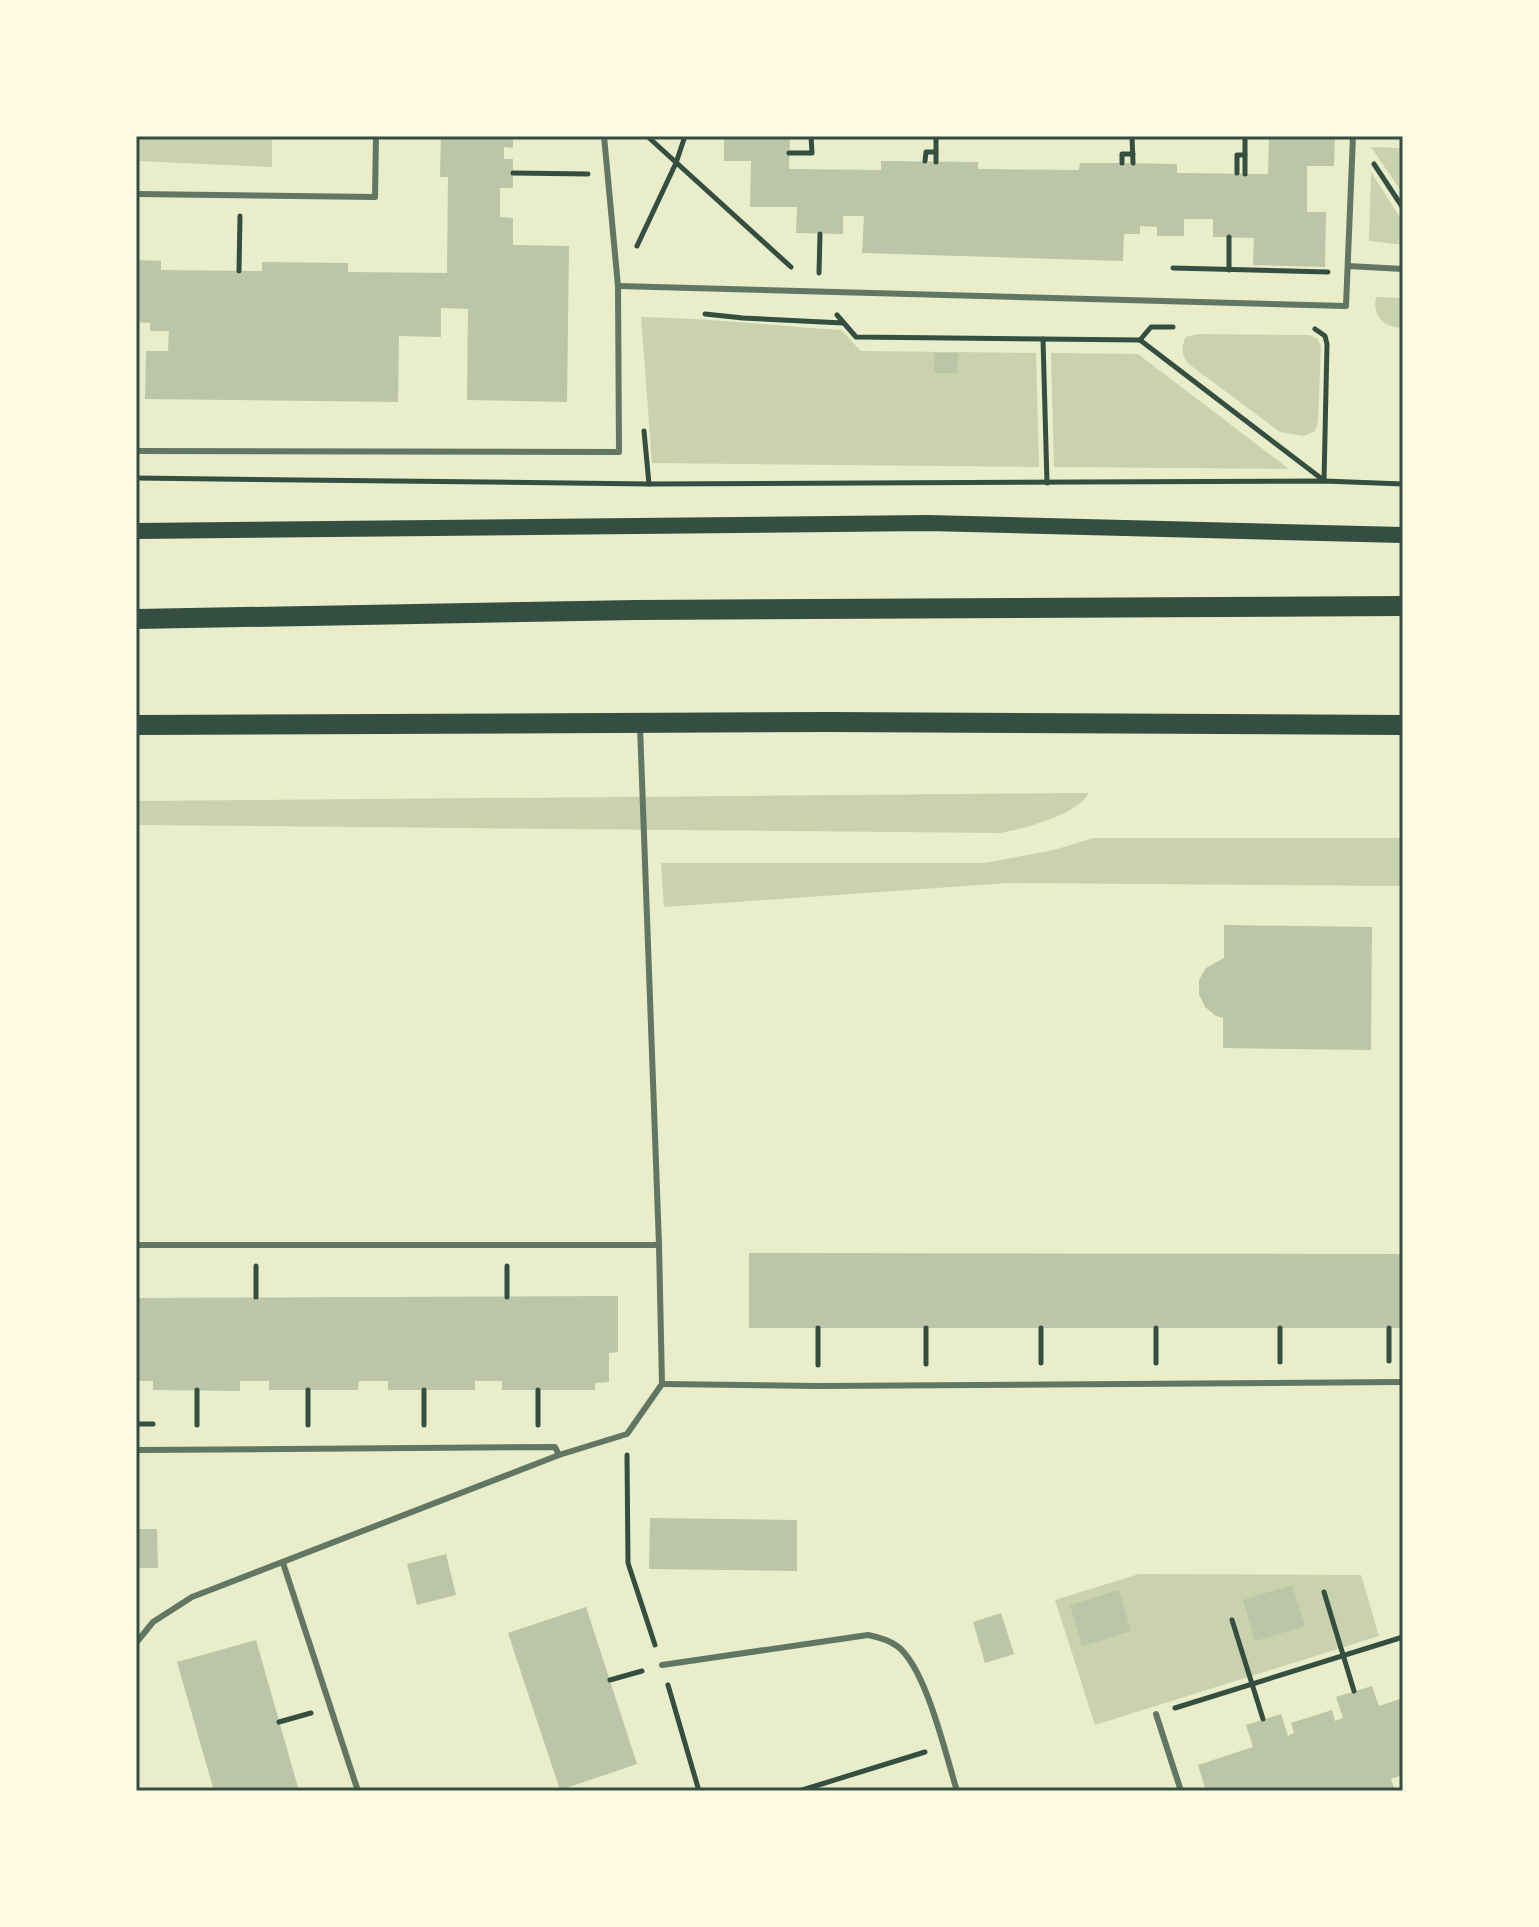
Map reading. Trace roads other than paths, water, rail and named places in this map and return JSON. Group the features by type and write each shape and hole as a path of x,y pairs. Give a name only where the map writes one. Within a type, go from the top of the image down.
{"main road":[{"path":"136,531 928,523 1403,535"},
{"path":"136,619 637,610 1403,606"},
{"path":"136,725 1403,725"}],"lane":[{"path":"136,194 375,197 376,136"},
{"path":"136,451 619,452 618,286 604,136"},
{"path":"618,286 1346,306 1353,138"},
{"path":"1348,266 1403,269"},
{"path":"136,1643 153,1622 192,1597 559,1455 627,1434 662,1384 640,723"},
{"path":"136,1245 659,1245"},
{"path":"662,1384 818,1386 1403,1382"},
{"path":"136,1450 555,1447 559,1455"},
{"path":"283,1563 358,1791"},
{"path":"662,1665 868,1635 883,1639 898,1646 912,1662 922,1683 957,1791"},
{"path":"1156,1714 1181,1791"}]}
